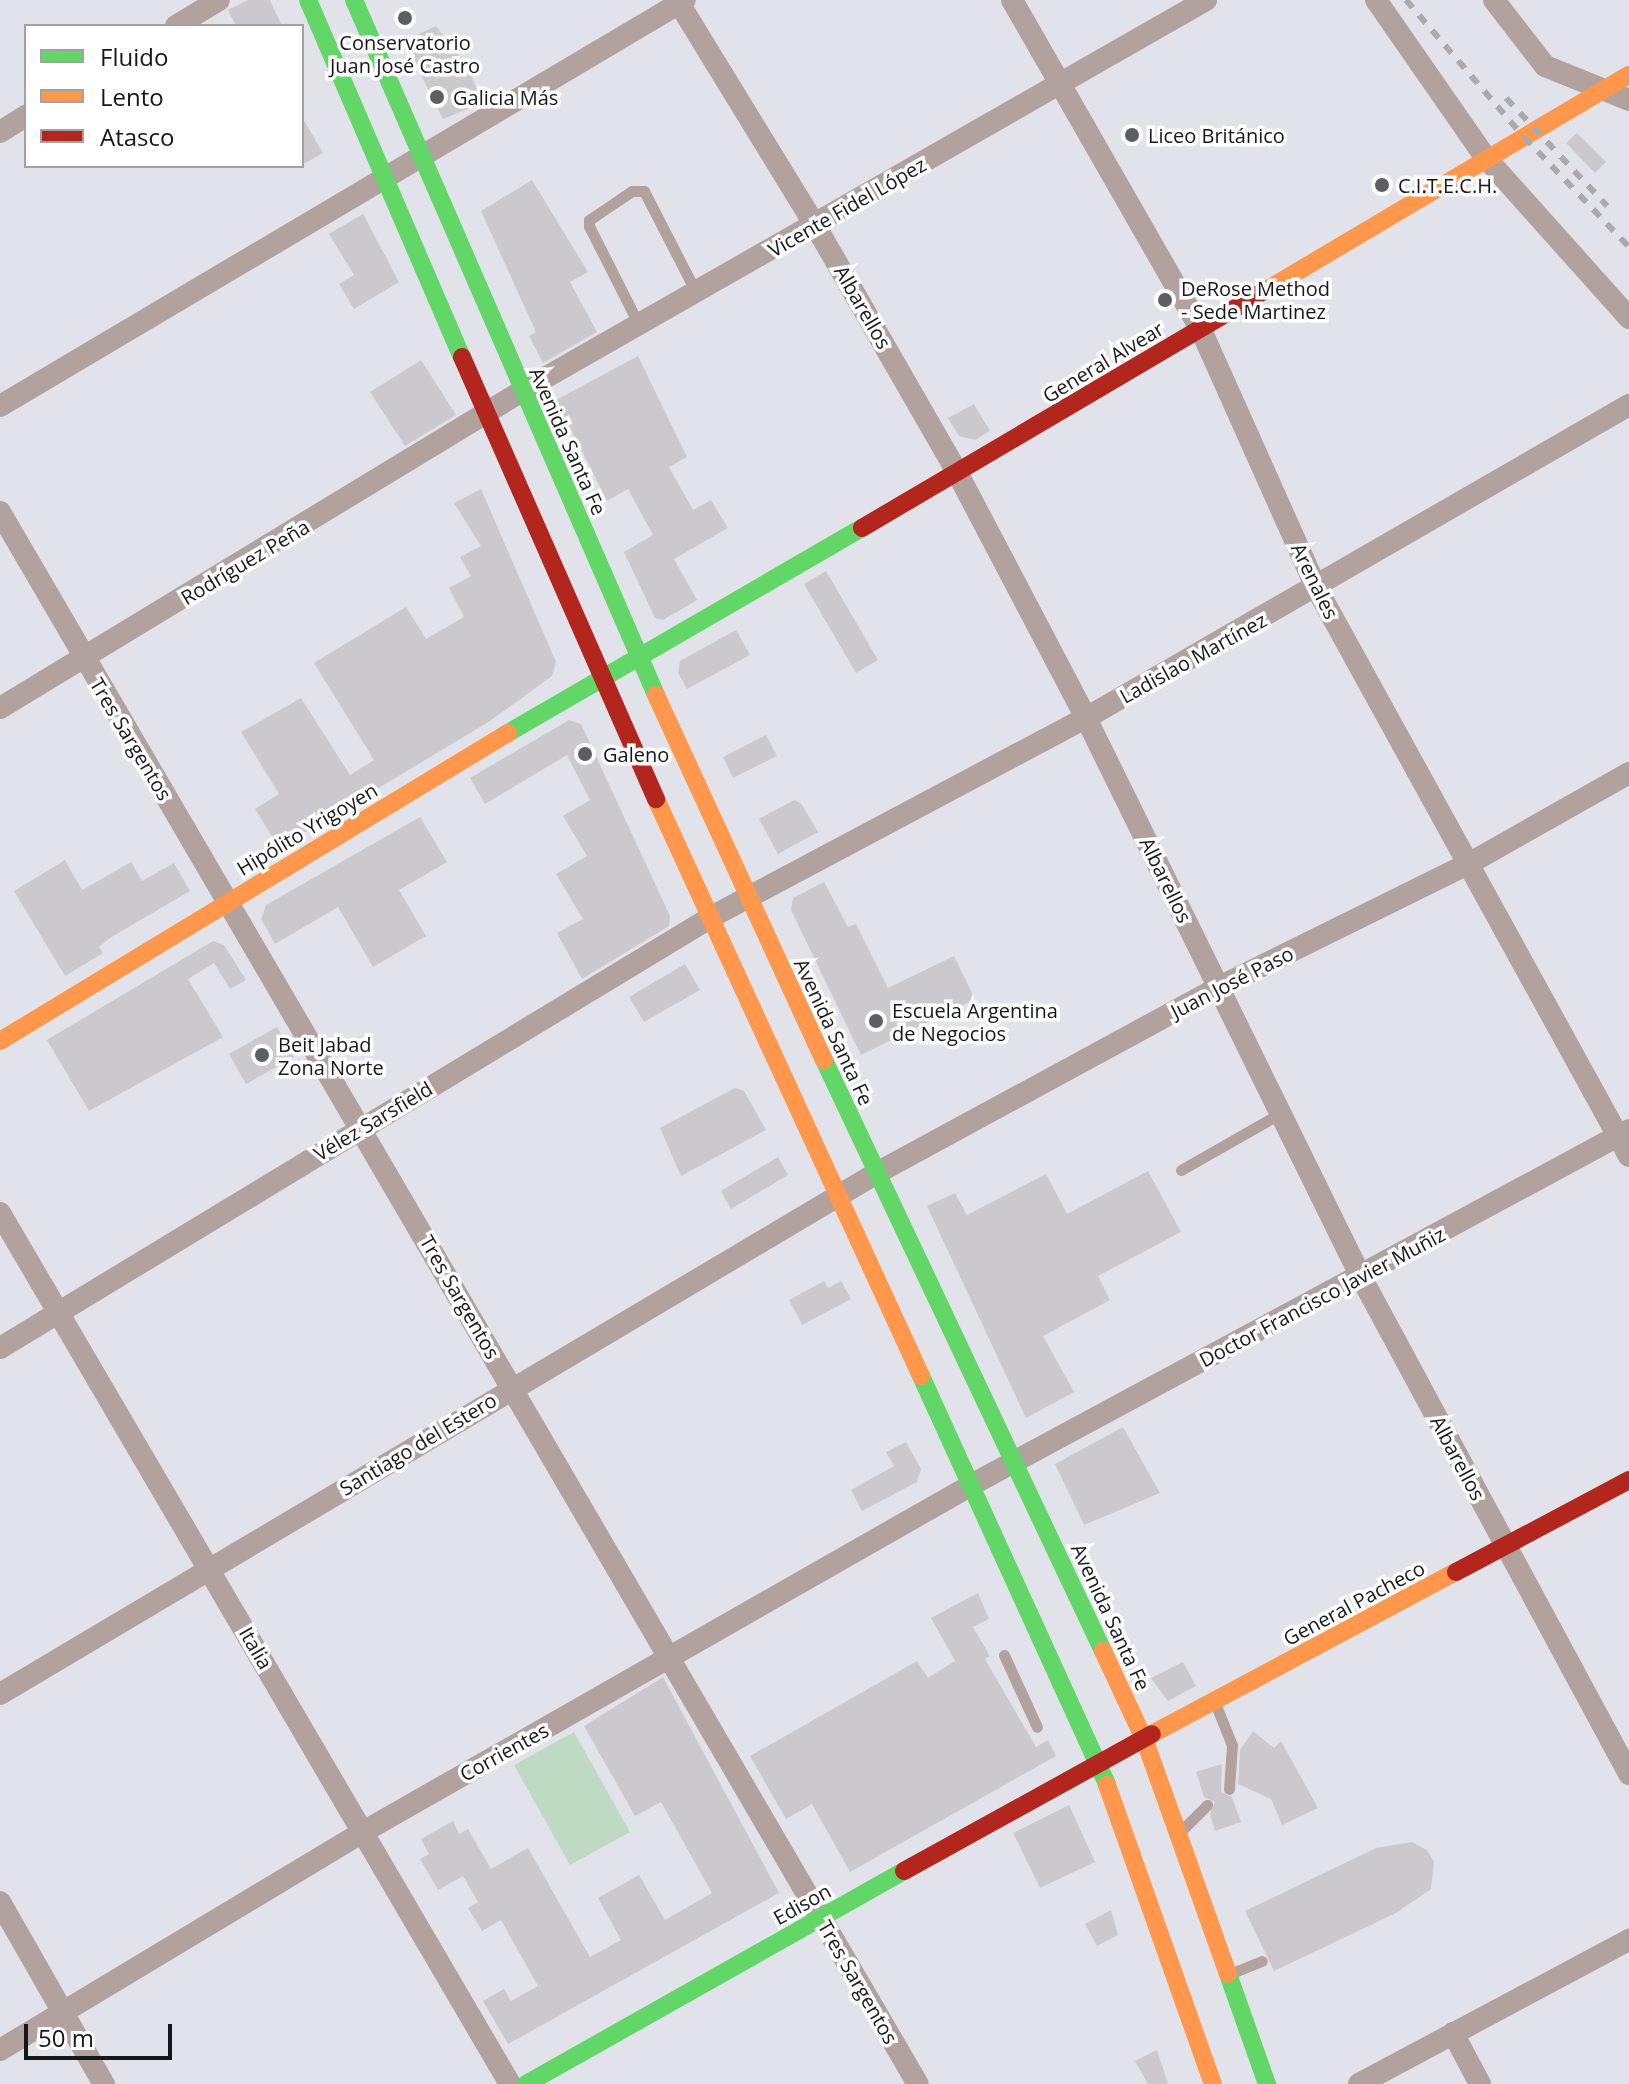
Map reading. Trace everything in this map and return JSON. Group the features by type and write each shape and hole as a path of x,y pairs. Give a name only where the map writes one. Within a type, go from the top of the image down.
{"main road":[{"path":"308,0 382,177 490,415 600,677 713,916 838,1196 1099,1762 1213,2084"},
{"name":"Avenida Santa Fe","path":"354,0 638,656 875,1174 1145,1741 1267,2084"},
{"name":"General Alvear","path":"638,656 958,474 1629,75"},
{"name":"Hipólito Yrigoyen","path":"0,1041 638,656"},
{"name":"General Pacheco","path":"1099,1762 1145,1741 1629,1480"},
{"name":"Edison","path":"526,2084 1099,1762"}],"street":[{"path":"179,24 219,0"},
{"name":"Arenales","path":"1012,0 1201,330 1317,589 1624,1133 1629,1156"},
{"name":"Vicente Fidel López","path":"490,415 522,391 1206,0"},
{"path":"1376,0 1486,158 1629,318"},
{"path":"1494,0 1545,66 1629,100"},
{"path":"0,406 680,1"},
{"name":"Albarellos","path":"680,1 815,225 958,474 1086,718 1361,1277 1629,1774"},
{"path":"0,132 24,117"},
{"name":"Ladislao Martínez","path":"749,896 1086,718 1317,589 1629,405"},
{"name":"Rodríguez Peña","path":"0,708 490,415"},
{"name":"Tres Sargentos","path":"0,512 362,1127 918,2084"},
{"name":"Juan José Paso","path":"838,1196 1219,987 1470,863 1629,773"},
{"name":"Vélez Sarsfield","path":"0,1348 749,896"},
{"name":"Doctor Francisco Javier Muñiz","path":"1013,1462 1624,1133"},
{"name":"Santiago del Estero","path":"0,1694 838,1196"},
{"name":"Italia","path":"0,1213 510,2084"},
{"name":"Corrientes","path":"0,2050 363,1832 1013,1462"},
{"path":"0,1902 104,2084"},
{"path":"1359,2084 1629,1940"},
{"path":"1453,2033 1480,2084"}],"lane":[{"path":"639,325 589,226 589,220 632,191 644,191 696,292"},
{"path":"1181,1170 1281,1113"},
{"path":"1004,1655 1037,1727"},
{"path":"1215,1703 1232,1745 1229,1789"},
{"path":"1178,1835 1207,1805"},
{"path":"1228,1975 1262,1961"}],"green space":[{"path":"574,1732 630,1832 570,1865 514,1765"}],"building":[{"path":"248,0 270,0 281,24 235,24 228,10"},
{"path":"436,26 466,64 483,103 443,119 404,41"},
{"path":"304,120 323,153 304,164"},
{"path":"1577,133 1606,162 1595,173 1566,143"},
{"path":"532,180 588,272 570,282 597,332 543,363 529,336 536,332 481,211"},
{"path":"363,214 399,282 354,309 339,284 354,275 329,234"},
{"path":"638,356 687,457 669,467 693,510 711,500 728,528 674,559 697,600 663,620 655,618 624,552 653,535 628,489 607,501 556,400"},
{"path":"421,360 456,415 405,446 370,392"},
{"path":"974,404 990,431 975,440 959,436 948,418"},
{"path":"481,489 556,662 552,676 490,721 279,848 255,809 279,794 241,732 301,698 350,775 374,760 314,663 406,607 426,639 464,617 449,588 471,576 460,557 481,546 454,503"},
{"path":"826,571 878,660 856,673 804,584"},
{"path":"736,630 750,655 687,689 678,673 680,661"},
{"path":"569,720 581,724 670,916 669,926 582,979 557,933 583,919 556,874 587,856 563,816 590,800 567,755 485,804 470,778"},
{"path":"766,735 777,756 733,778 723,757"},
{"path":"794,800 801,803 818,832 778,854 759,819"},
{"path":"420,817 447,862 399,890 426,936 373,967 338,907 275,944 261,919 266,905"},
{"path":"65,860 82,890 131,862 142,881 174,863 190,891 110,938 99,947 103,953 65,976 14,891"},
{"path":"824,882 848,927 856,924 888,988 954,956 975,999 861,1055 791,910 793,898"},
{"path":"213,941 224,945 246,980 230,989 214,963 188,979 223,1037 89,1111 47,1040"},
{"path":"685,964 700,990 644,1022 629,997"},
{"name":"Beit Jabad Zona Norte","path":"277,1027 294,1057 246,1084 229,1054"},
{"path":"735,1088 744,1091 766,1130 681,1176 660,1128"},
{"path":"778,1157 788,1175 731,1209 721,1191"},
{"path":"1148,1171 1181,1232 1098,1276 1110,1300 1043,1336 1074,1392 1026,1418 927,1206 955,1193 967,1215 1046,1174 1067,1214"},
{"path":"824,1281 828,1288 841,1281 851,1299 802,1325 789,1300"},
{"path":"1123,1427 1160,1493 1084,1525 1055,1464"},
{"path":"906,1442 921,1469 917,1482 862,1511 851,1490 894,1466 886,1452"},
{"path":"978,1593 989,1619 973,1627 990,1656 985,1659 1036,1747 1048,1740 1056,1756 850,1872 812,1804 786,1819 750,1756 917,1661 928,1678 955,1661 931,1618"},
{"path":"1183,1662 1196,1686 1168,1701 1151,1678"},
{"path":"663,1677 779,1893 508,2044 483,2001 504,1989 511,2001 538,1986 501,1920 482,1931 468,1908 478,1902 463,1876 438,1890 420,1859 429,1854 421,1839 453,1821 459,1834 468,1829 491,1869 528,1848 590,1957 621,1940 598,1898 639,1875 665,1920 712,1893 661,1802 635,1816 584,1726"},
{"path":"1253,1731 1274,1748 1281,1741 1318,1808 1282,1825 1271,1799 1238,1784 1240,1750"},
{"path":"1222,1764 1221,1792 1232,1797 1241,1822 1215,1831 1210,1814 1215,1802 1204,1797 1196,1772"},
{"path":"1069,1805 1095,1862 1040,1888 1013,1833"},
{"path":"1412,1842 1427,1850 1434,1862 1431,1889 1396,1913 1274,1971 1245,1911 1376,1848"},
{"path":"1111,1910 1118,1935 1097,1946 1085,1924"},
{"path":"1157,2050 1168,2084 1148,2084 1135,2061"}],"railway":[{"path":"1406,0 1524,137 1629,247"},
{"path":"1506,98 1607,206"}],"traffic: fast":[{"path":"308,0 462,357"},
{"path":"354,0 656,695"},
{"path":"508,733 862,528"},
{"path":"824,1060 1103,1651"},
{"path":"921,1376 1107,1785"},
{"path":"526,2084 904,1871"},
{"path":"1228,1974 1267,2084"}],"traffic: slow":[{"path":"1258,295 1629,75"},
{"path":"656,695 824,1060"},
{"path":"0,1041 508,733"},
{"path":"656,799 921,1376"},
{"path":"1152,1734 1456,1572"},
{"path":"1103,1651 1145,1741 1228,1974"},
{"path":"1107,1785 1213,2084"}],"traffic: jam":[{"path":"862,528 1258,295"},
{"path":"462,357 656,799"},
{"path":"1456,1572 1629,1480"},
{"path":"904,1871 1152,1734"}],"place":[{"name":"Conservatorio Juan José Castro","path":"405,18"},
{"name":"Galicia Más","path":"437,97"},
{"name":"Liceo Británico","path":"1132,135"},
{"name":"C.I.T.E.C.H.","path":"1382,185"},
{"name":"DeRose Method - Sede Martinez","path":"1165,300"},
{"name":"Galeno","path":"585,754"},
{"name":"Escuela Argentina de Negocios","path":"876,1021"},
{"name":"Beit Jabad Zona Norte","path":"262,1055"}]}
